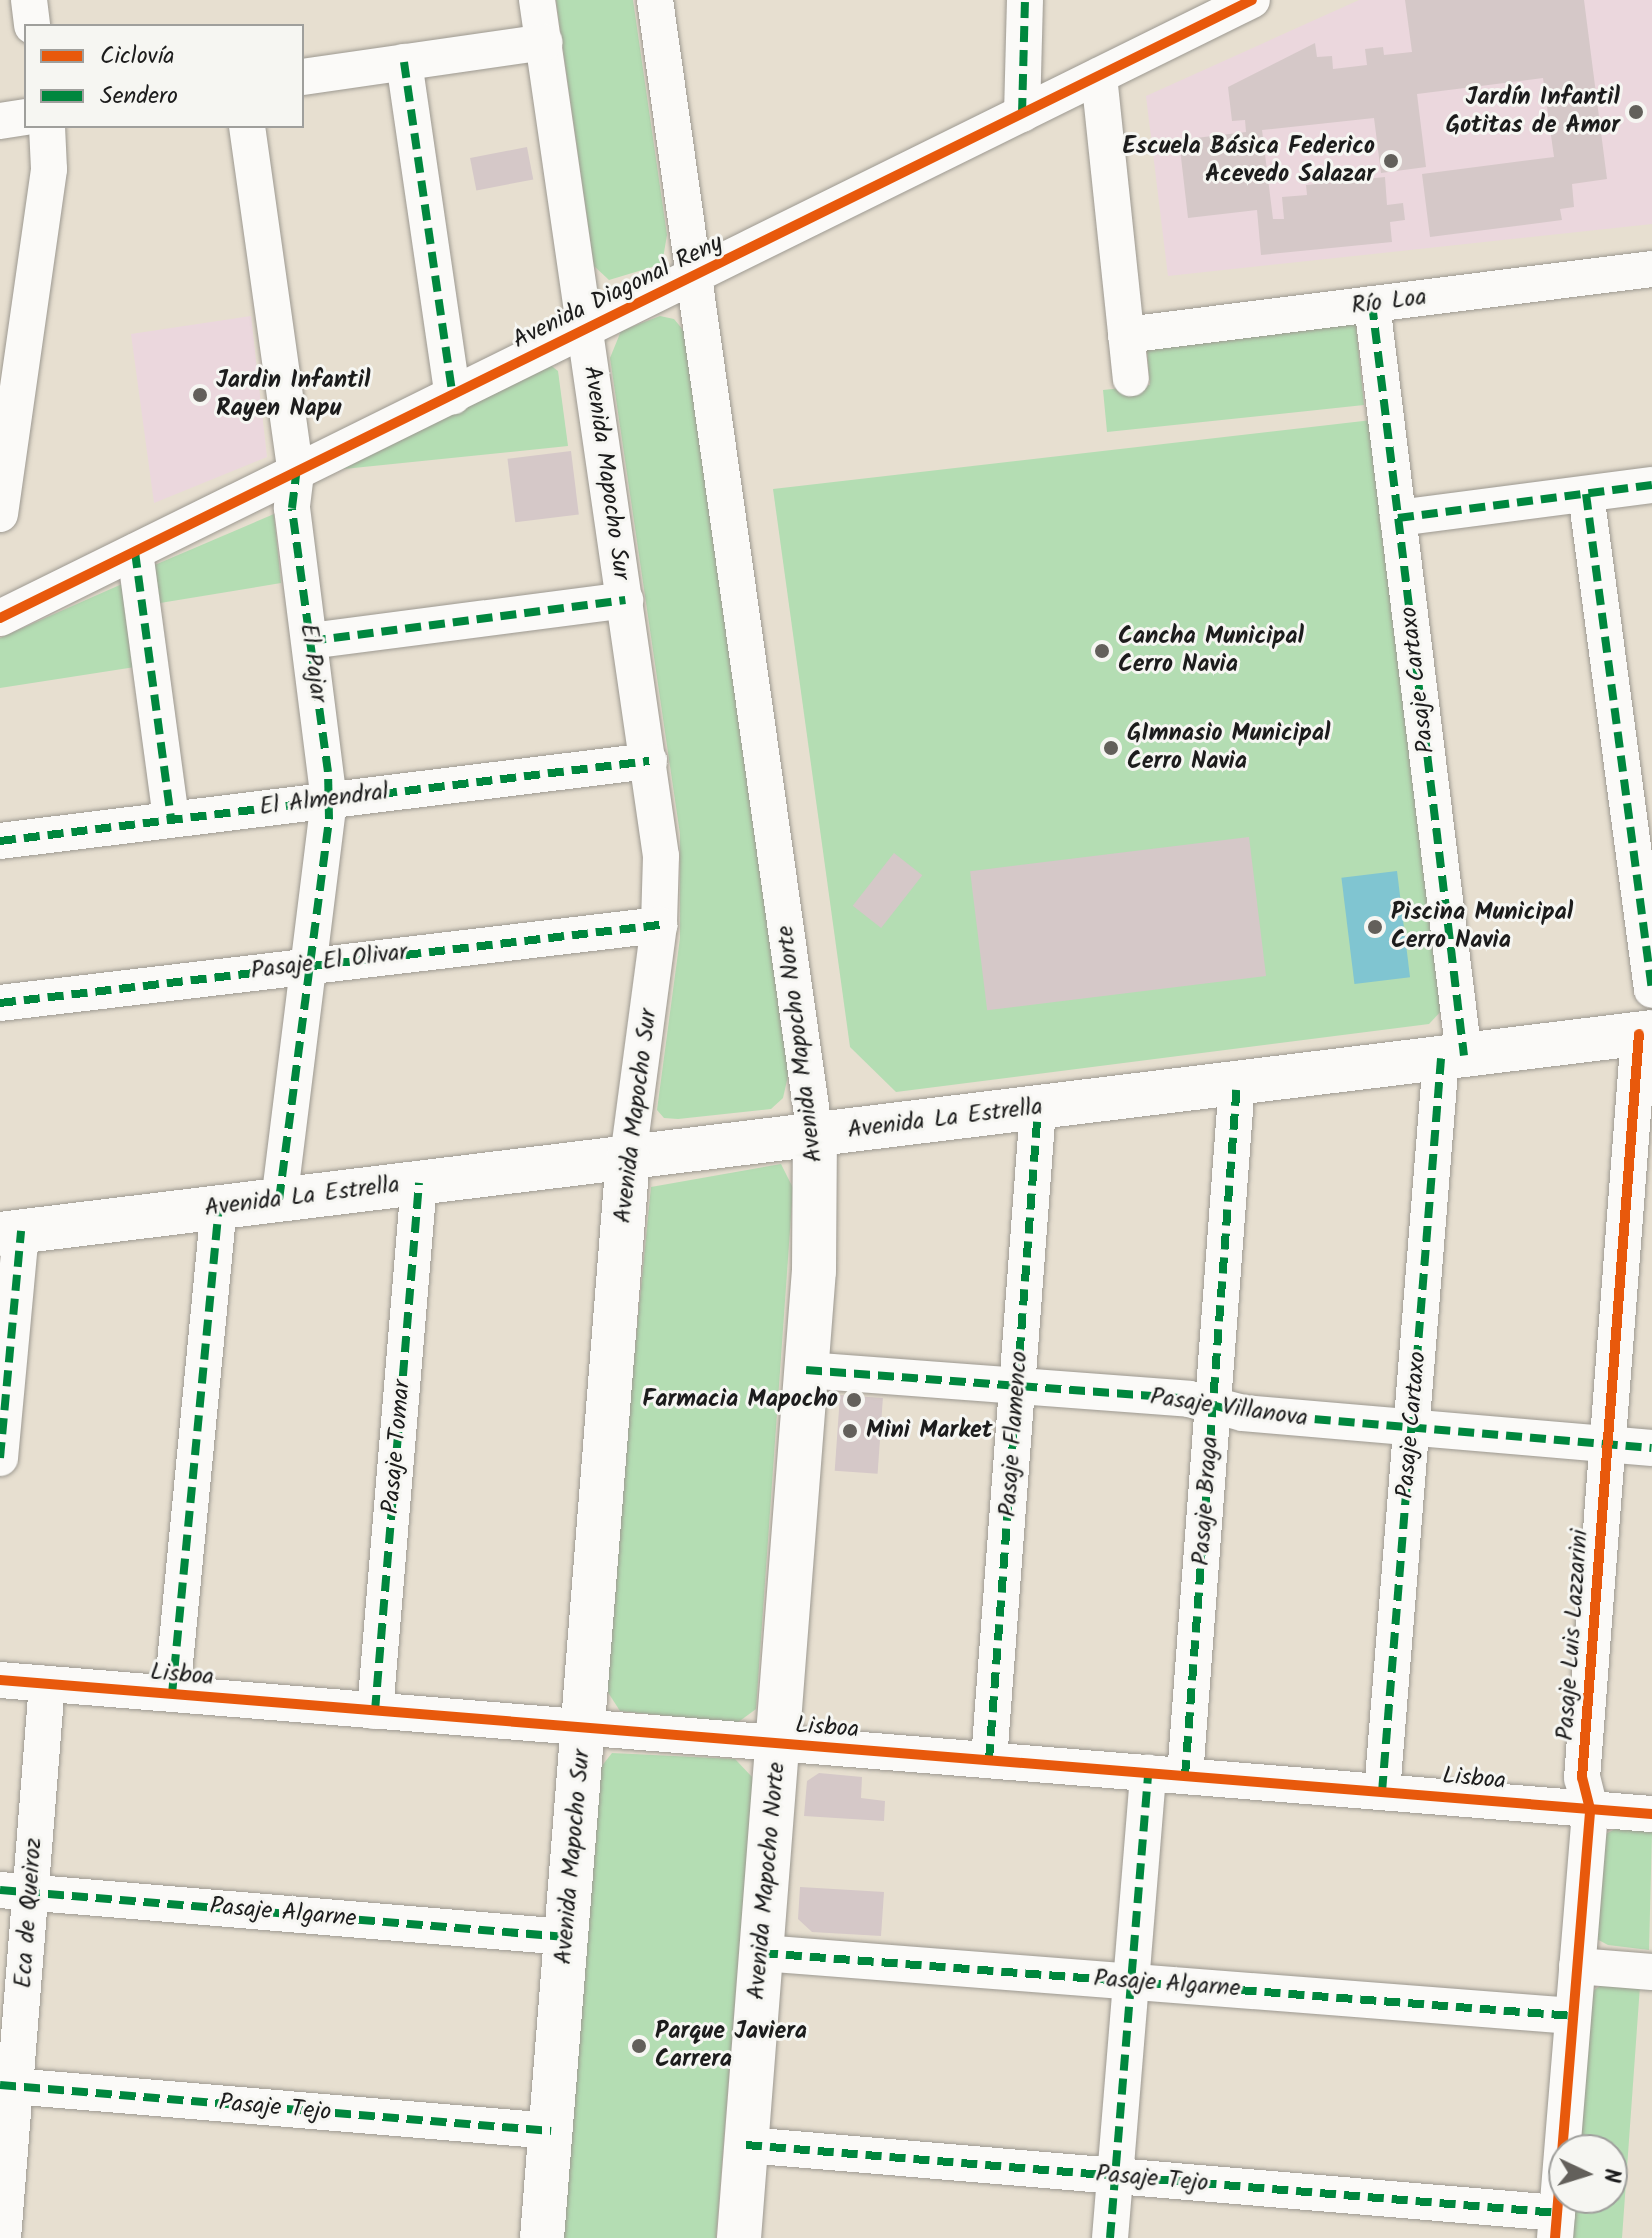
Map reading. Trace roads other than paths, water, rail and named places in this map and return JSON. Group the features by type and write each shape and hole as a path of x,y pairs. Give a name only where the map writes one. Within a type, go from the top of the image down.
{"main road":[{"name":"Avenida La Estrella","path":"10,1232 1646,1033"},
{"name":"Avenida Mapocho Norte","path":"739,2238 806,1370 815,1135"},
{"name":"Avenida Mapocho Sur","path":"542,2238 628,1158"}],"street":[{"path":"29,0 32,24"},
{"name":"Avenida Mapocho Sur","path":"537,0 661,856 659,925 628,1158"},
{"name":"Avenida Mapocho Norte","path":"655,0 815,1135"},
{"path":"1022,114 1025,0"},
{"name":"Avenida Diagonal Reny","path":"0,618 1099,76 1217,9 1252,0"},
{"path":"304,77 544,42"},
{"path":"404,62 453,396"},
{"path":"1099,76 1131,378"},
{"path":"0,121 24,117"},
{"path":"0,514 49,169 47,128"},
{"name":"El Pajar","path":"247,128 296,473 292,508 329,800 279,1200"},
{"name":"Río Loa","path":"1126,335 1652,269"},
{"name":"Pasaje Cartaxo","path":"1372,304 1398,518 1453,1057 1411,1428 1382,1792"},
{"path":"1398,518 1652,485"},
{"path":"1586,494 1652,990"},
{"path":"135,552 171,819"},
{"path":"310,641 625,600"},
{"name":"El Almendral","path":"0,841 649,761"},
{"name":"Pasaje El Olivar","path":"0,1003 311,963 659,925"},
{"name":"Pasaje Luis Lazzarini","path":"1556,2225 1590,1809 1582,1778 1608,1445 1646,1033"},
{"name":"Pasaje Braga","path":"1185,1776 1237,1083"},
{"name":"Pasaje Flamenco","path":"989,1760 1038,1108"},
{"name":"Pasaje Tomar","path":"375,1711 419,1183"},
{"path":"172,1694 219,1207"},
{"path":"0,1458 10,1232"},
{"name":"Pasaje Villanova","path":"806,1370 1017,1386 1213,1406 1243,1413 1652,1448"},
{"name":"Lisboa","path":"0,1680 1652,1814"},
{"name":"Eca de Queiroz","path":"3,2238 15,1891 47,1684"},
{"path":"1110,2238 1148,1773"},
{"name":"Pasaje Algarne","path":"15,1891 566,1937"},
{"name":"Pasaje Algarne","path":"762,1953 1573,2016"},
{"path":"1577,1966 1652,1972"},
{"name":"Pasaje Tejo","path":"8,2085 551,2131"},
{"name":"Pasaje Tejo","path":"746,2145 1115,2176 1556,2225"}],"water":[{"name":"Piscina Municipal Cerro Navia","path":"1397,871 1410,977 1354,984 1341,878"}],"place":[{"name":"Jardín Infantil Gotitas de Amor","path":"1636,112"},
{"name":"Escuela Básica Federico Acevedo Salazar","path":"1391,161"},
{"name":"Jardin Infantil Rayen Napu","path":"200,395"},
{"name":"Cancha Municipal Cerro Navia","path":"1102,651"},
{"name":"GImnasio Municipal Cerro Navia","path":"1111,748"},
{"name":"Piscina Municipal Cerro Navia","path":"1375,927"},
{"name":"Farmacia Mapocho","path":"854,1400"},
{"name":"Mini Market","path":"850,1431"},
{"name":"Parque Javiera Carrera","path":"639,2046"}]}
